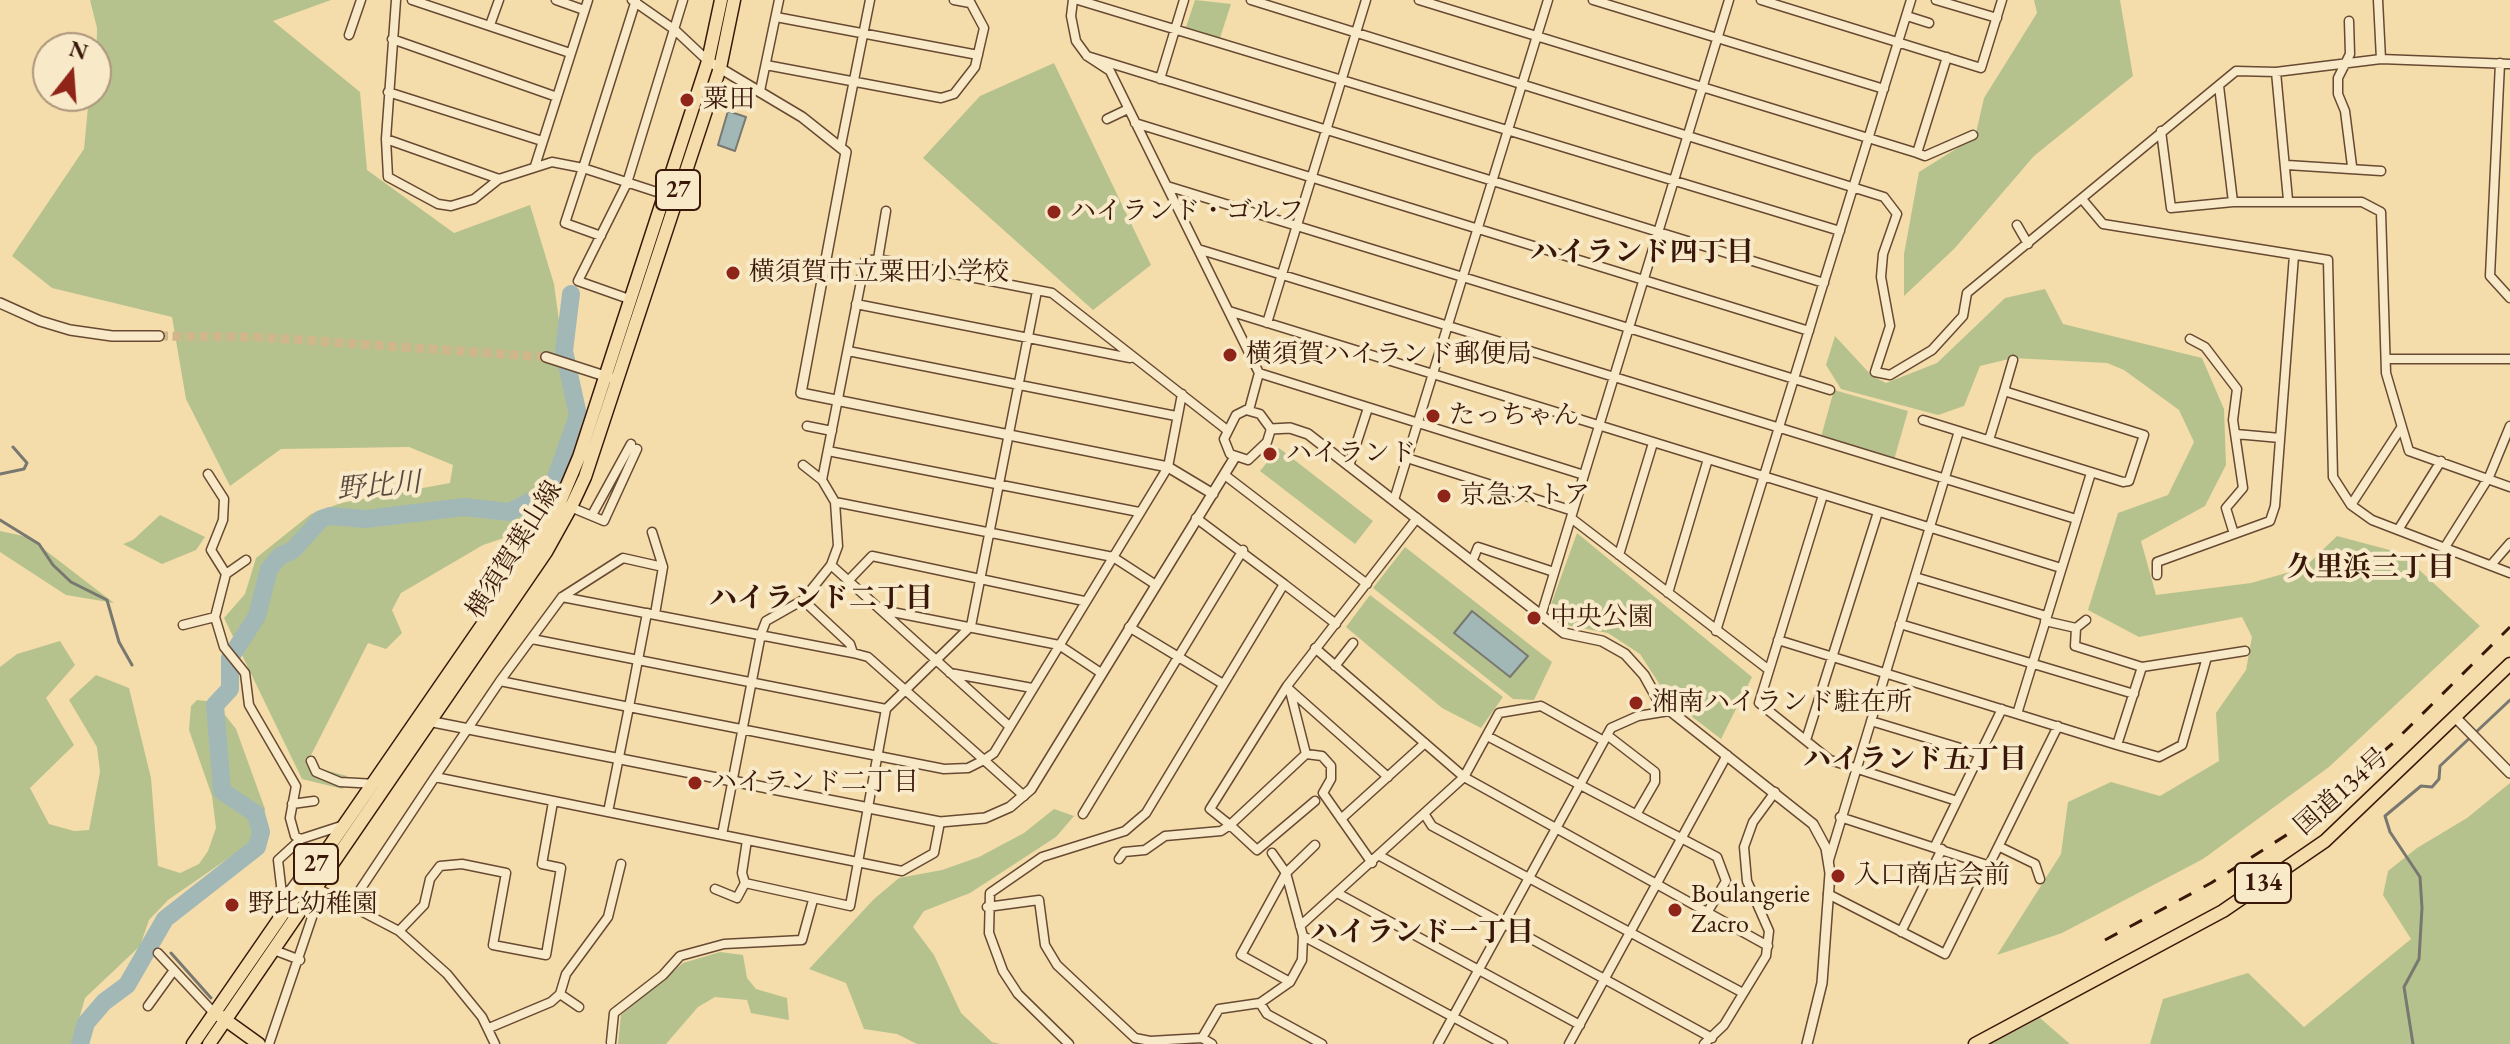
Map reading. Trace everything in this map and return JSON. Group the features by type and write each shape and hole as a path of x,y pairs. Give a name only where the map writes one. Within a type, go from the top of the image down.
{"main road":[{"name":"横須賀葉山線","path":"566,504 604,376 708,61 721,0"},
{"name":"横須賀葉山線","path":"209,1044 220,1016 283,906 310,884 546,552 617,380 720,68 734,0"},
{"name":"国道134号","path":"1975,1044 2223,911 2325,841 2457,719 2510,664"},
{"name":"横須賀葉山線","path":"193,1044 274,950 344,825 379,784"},
{"path":"220,1016 259,1044"}],"street":[{"path":"349,35 361,0"},
{"path":"394,0 386,139 388,177 438,204 451,206 474,199 499,179 552,162 583,168 663,194"},
{"path":"412,0 570,53"},
{"path":"490,25 499,0"},
{"path":"556,0 584,10"},
{"path":"535,166 588,0"},
{"path":"629,299 578,281 627,183 683,0"},
{"path":"760,91 779,0"},
{"path":"841,145 870,0"},
{"path":"766,65 941,98 954,94 975,67 984,28 970,2 954,0"},
{"path":"1249,410 1259,373 1110,71 1087,56 1076,41 1071,16 1076,0 1840,231"},
{"path":"1160,79 1184,0"},
{"path":"1251,0 1884,197 1897,214 1883,254 1881,277 1890,326 1875,372 1890,375 1932,350 1963,316 1967,293 2236,71 2276,72 2381,59 2510,64"},
{"path":"1267,323 1366,0"},
{"path":"1419,0 1925,156 1973,135"},
{"path":"1394,500 1548,0"},
{"path":"1593,0 1884,89"},
{"path":"1541,616 1729,0"},
{"path":"1761,0 1981,68 2002,0"},
{"path":"1716,631 1911,0"},
{"path":"1936,0 1997,18"},
{"path":"2378,0 2381,59"},
{"path":"601,236 565,223 634,1 675,30 708,61 760,91 841,145 846,152 801,393 1168,467 1213,494"},
{"path":"1907,16 1929,23"},
{"path":"776,17 978,55"},
{"path":"2349,21 2350,54 2344,63 2338,94 2345,111 2352,166"},
{"path":"392,39 557,97"},
{"path":"1087,56 1824,283"},
{"path":"1917,153 1947,57"},
{"path":"2500,63 2490,276 2510,298"},
{"path":"2276,72 2288,200"},
{"path":"2219,86 2233,202"},
{"path":"388,92 542,141"},
{"path":"1107,119 1128,109"},
{"path":"1135,123 1809,331"},
{"path":"2161,131 2171,208 2288,200 2362,202 2381,212 2386,373 2409,451 2510,487"},
{"path":"386,139 499,179"},
{"path":"2287,165 2352,166 2381,171"},
{"path":"1167,186 1830,390"},
{"path":"2082,199 2103,224 2328,260 2333,477 2351,505 2398,530 2510,573"},
{"path":"878,259 886,211"},
{"path":"2017,225 2028,244"},
{"path":"1198,249 2076,519"},
{"path":"2157,575 2157,562 2270,521 2275,506 2294,255"},
{"path":"822,480 865,261 878,259 1052,293 1131,358 1227,430"},
{"path":"745,883 850,906 886,709 971,626 1037,291"},
{"path":"0,303 70,330 112,336 159,336"},
{"path":"856,304 1131,358"},
{"path":"1229,311 2061,568"},
{"path":"2190,339 2205,347 2237,389 2236,434 2244,480 2243,488 2226,508 2234,534"},
{"path":"848,351 1176,416"},
{"path":"550,358 617,380"},
{"path":"2386,359 2510,359"},
{"path":"1989,440 2013,360"},
{"path":"1259,373 1584,475"},
{"path":"1923,420 2091,473 2129,481 2144,435 2004,391"},
{"path":"500,681 956,770 984,760 994,753 1168,467 1182,394"},
{"path":"1349,466 1368,408"},
{"path":"1235,457 1224,442 1227,430 1239,413 1249,410 1260,414 1271,429 1301,431 1569,636 1602,641 1625,654 1636,664 1655,696 1669,711 1813,824 1829,860"},
{"path":"807,426 832,431"},
{"path":"2445,547 2489,477 2510,426"},
{"path":"2351,505 2401,428"},
{"path":"1235,457 1254,458 1267,442 1271,429"},
{"path":"1807,1044 1822,983 1829,860 1959,431"},
{"path":"2236,434 2280,438"},
{"path":"1619,555 1653,443"},
{"path":"566,504 604,521 634,446"},
{"path":"828,451 1139,512"},
{"path":"425,720 940,822 985,818 1024,796 1235,457"},
{"path":"1407,458 1572,514 1619,555 1769,670"},
{"path":"1668,593 1708,459"},
{"path":"2398,530 2441,461"},
{"path":"722,835 766,621 803,600 831,565 839,533 835,502 822,480 803,465"},
{"path":"2017,714 2091,473"},
{"path":"208,474 224,499 223,520 211,550 226,574"},
{"path":"1226,476 1367,584"},
{"path":"1823,495 1759,703 1830,760 1957,801"},
{"path":"835,502 1113,557 1156,585"},
{"path":"1806,740 1878,512"},
{"path":"1196,518 1243,550 1336,624"},
{"path":"1315,801 1257,850 1210,809 1315,648 1417,518"},
{"path":"608,812 638,661 663,567 652,532"},
{"path":"2491,565 2510,543"},
{"path":"1474,557 1478,547 1554,572"},
{"path":"1083,814 1243,550"},
{"path":"849,580 872,556 1084,601"},
{"path":"350,905 466,729 562,597 623,558 663,567"},
{"path":"246,560 226,574 215,617 224,647 245,673 249,705 296,786 290,818 295,836 301,839"},
{"path":"831,565 1009,726"},
{"path":"1915,577 2076,628"},
{"path":"1069,1044 1018,994 1003,971 989,933 987,907 990,893 1042,857 1125,831 1146,813 1284,584"},
{"path":"562,597 868,657 1024,796"},
{"path":"803,600 850,644 853,653"},
{"path":"881,609 1059,645 1101,673"},
{"path":"183,625 215,617"},
{"path":"2086,620 2076,628 2075,646 2142,667 2245,651"},
{"path":"1900,624 2134,694"},
{"path":"1129,627 1223,684"},
{"path":"532,639 753,680 886,709"},
{"path":"1778,640 2159,757 2182,745 2207,657"},
{"path":"1335,666 1353,643"},
{"path":"1315,648 1464,777 1768,946"},
{"path":"2117,745 2142,667"},
{"path":"949,673 1032,688"},
{"path":"1289,689 1306,754"},
{"path":"1289,689 1388,777"},
{"path":"1302,931 1464,777 1489,737 1499,713 1541,706 1605,738 1655,772 1655,782 1637,813"},
{"path":"1901,932 1957,801 2002,709"},
{"path":"1438,1044 1611,728 1638,716 1669,711"},
{"path":"2457,719 2510,773"},
{"path":"1871,721 1980,754"},
{"path":"1828,894 1945,954 2058,726"},
{"path":"1489,737 1717,857 1726,881 1707,913"},
{"path":"1341,819 1425,743"},
{"path":"1306,754 1322,756 1331,766 1331,779 1323,793 1372,863"},
{"path":"1119,859 1124,852 1145,850 1165,836 1221,831 1306,754"},
{"path":"1569,1044 1727,755"},
{"path":"311,761 316,772 340,782 379,784"},
{"path":"435,777 902,871 934,853 940,822"},
{"path":"1380,856 1605,979 1708,1041 1743,993 1768,946 1769,931 1747,881 1744,859 1753,822 1775,792"},
{"path":"292,804 314,801"},
{"path":"399,931 424,905 430,879 440,866 462,864 506,873 493,945 546,955 561,868 542,864 553,802"},
{"path":"1425,815 1432,826 1743,993"},
{"path":"1840,817 1990,866"},
{"path":"283,906 278,860 301,839 344,825"},
{"path":"715,889 737,898 745,883 742,873 747,840"},
{"path":"1290,982 1241,955 1286,873 1315,845"},
{"path":"2000,847 2035,864 2040,879"},
{"path":"1202,1038 1219,1009 1260,1003 1290,982 1302,960 1302,931 1286,873 1272,853"},
{"path":"489,1028 551,1002 560,994 566,974 608,917 621,864"},
{"path":"269,1044 300,960 310,884 399,931 447,974 489,1028 495,1044"},
{"path":"1339,894 1580,1025"},
{"path":"611,1042 614,1013 663,975 680,956 724,944 802,940 813,900"},
{"path":"987,907 1039,900 1045,945 1057,965 1135,1038 1150,1041 1202,1038 1212,1044"},
{"path":"1302,931 1503,1044"},
{"path":"274,950 300,960"},
{"path":"158,953 220,1016"},
{"path":"148,1006 174,970"},
{"path":"560,994 579,1007"},
{"path":"1260,1003 1267,1014 1322,1044"}],"green space":[{"path":"90,0 331,0 273,21 360,92 367,170 454,233 530,205 554,284 575,438 521,532 483,545 401,593 392,610 402,633 386,649 368,643 306,765 347,776 343,789 302,779 224,618 245,594 256,558 311,514 341,503 450,483 453,465 409,447 281,449 230,486 186,399 172,317 52,288 12,256 84,149 87,112 112,112 112,32 97,32"},
{"path":"1195,0 1231,4 1220,38 1186,27"},
{"path":"2034,0 2120,0 2133,76 2034,156 1954,249 1904,296 1904,254 1919,172 1975,137 1984,98 2037,13"},
{"name":"ハイランド・ゴルフ","path":"1054,63 1151,265 1093,310 923,158 980,96"},
{"path":"2045,289 2063,324 2202,358 2224,409 2226,465 2205,506 2141,541 2156,595 2251,583 2304,568 2337,536 2401,553 2480,626 2329,767 2203,859 2062,933 1997,955 2061,854 2068,802 2111,782 2160,796 2219,761 2216,713 2246,670 2252,637 2242,617 2139,637 2088,610 2118,513 2168,495 2194,442 2179,410 2124,370 2107,363 2013,358 1980,366 1964,406 1938,415 1841,389 1826,365 1835,336 1872,376 1886,383 1937,363 2005,298"},
{"path":"1834,390 1908,411 1894,460 1821,437"},
{"path":"1279,448 1373,521 1355,544 1260,471"},
{"path":"160,515 205,537 196,550 162,564 123,544 133,540"},
{"path":"0,531 28,537 114,603 66,595 0,552"},
{"path":"1577,533 1752,677 1721,739 1669,699 1640,654 1608,633 1570,626 1549,610"},
{"path":"1405,547 1552,662 1534,700 1513,699 1373,588"},
{"path":"1370,595 1503,697 1481,728 1442,708 1346,627"},
{"path":"60,641 75,665 46,698 74,745 30,788 49,824 74,831 89,830 100,772 97,747 69,700 96,675 129,688 151,778 158,866 180,873 199,864 208,851 216,828 212,796 189,730 191,706 197,700 215,702 236,729 265,809 259,837 168,900 149,920 140,946 85,998 72,1044 0,1044 0,667 17,654"},
{"path":"2510,783 2510,1044 2150,1044 2163,999 2248,973 2304,1027 2411,939 2383,895 2388,871 2417,848 2467,818"},
{"path":"1054,809 1074,816 1056,837 970,893 924,911 913,927 934,955 961,1013 992,1042 1000,1044 917,1044 897,1034 864,1029 846,983 809,969 874,899 899,878 942,870 979,857 1024,833"},
{"path":"720,952 743,955 747,978 756,989 787,998 789,1020 751,1013 747,1000 715,997 698,1007 666,1044 618,1044 621,1015 683,963"},
{"path":"2040,1018 2070,1044 1991,1044"}],"water":[{"path":"728,111 746,117 735,151 718,145"},
{"path":"1472,611 1528,656 1510,677 1454,633"}],"waterway":[{"name":"野比川","path":"80,1044 86,1023 104,1002 127,985 165,919 257,847 261,832 256,814 222,791 215,705 230,689 230,658 257,616 269,569 280,556 293,550 321,519 330,516 366,519 464,507 509,512 537,498 554,483 578,415 564,351 571,294"},
{"path":"0,474 24,469 27,463 13,447"},
{"path":"0,520 39,544 53,565 71,582 107,600 119,642 132,665"},
{"path":"2413,1044 2404,987 2419,959 2420,877 2390,832 2385,816 2421,786 2432,787 2439,779 2440,766 2510,700"},
{"path":"171,953 211,998"}],"tunnel":[{"path":"159,336 258,337 546,357"}],"railway":[{"path":"2105,940 2211,883 2288,834 2392,744 2510,627"}],"place":[{"name":"粟田","path":"687,100"},
{"name":"ハイランド・ゴルフ","path":"1054,212"},
{"name":"横須賀市立粟田小学校","path":"733,273"},
{"name":"横須賀ハイランド郵便局","path":"1230,355"},
{"name":"たっちゃん","path":"1433,416"},
{"name":"ハイランド","path":"1270,454"},
{"name":"京急ストア","path":"1444,496"},
{"name":"中央公園","path":"1534,618"},
{"name":"湘南ハイランド駐在所","path":"1636,703"},
{"name":"ハイランド二丁目","path":"695,783"},
{"name":"入口商店会前","path":"1838,876"},
{"name":"野比幼稚園","path":"232,905"},
{"name":"Boulangerie Zacro","path":"1675,910"}],"district":[{"name":"ハイランド四丁目","path":"1642,253"},
{"name":"久里浜三丁目","path":"2371,568"},
{"name":"ハイランド二丁目","path":"821,599"},
{"name":"ハイランド五丁目","path":"1915,760"},
{"name":"ハイランド一丁目","path":"1422,933"}]}
